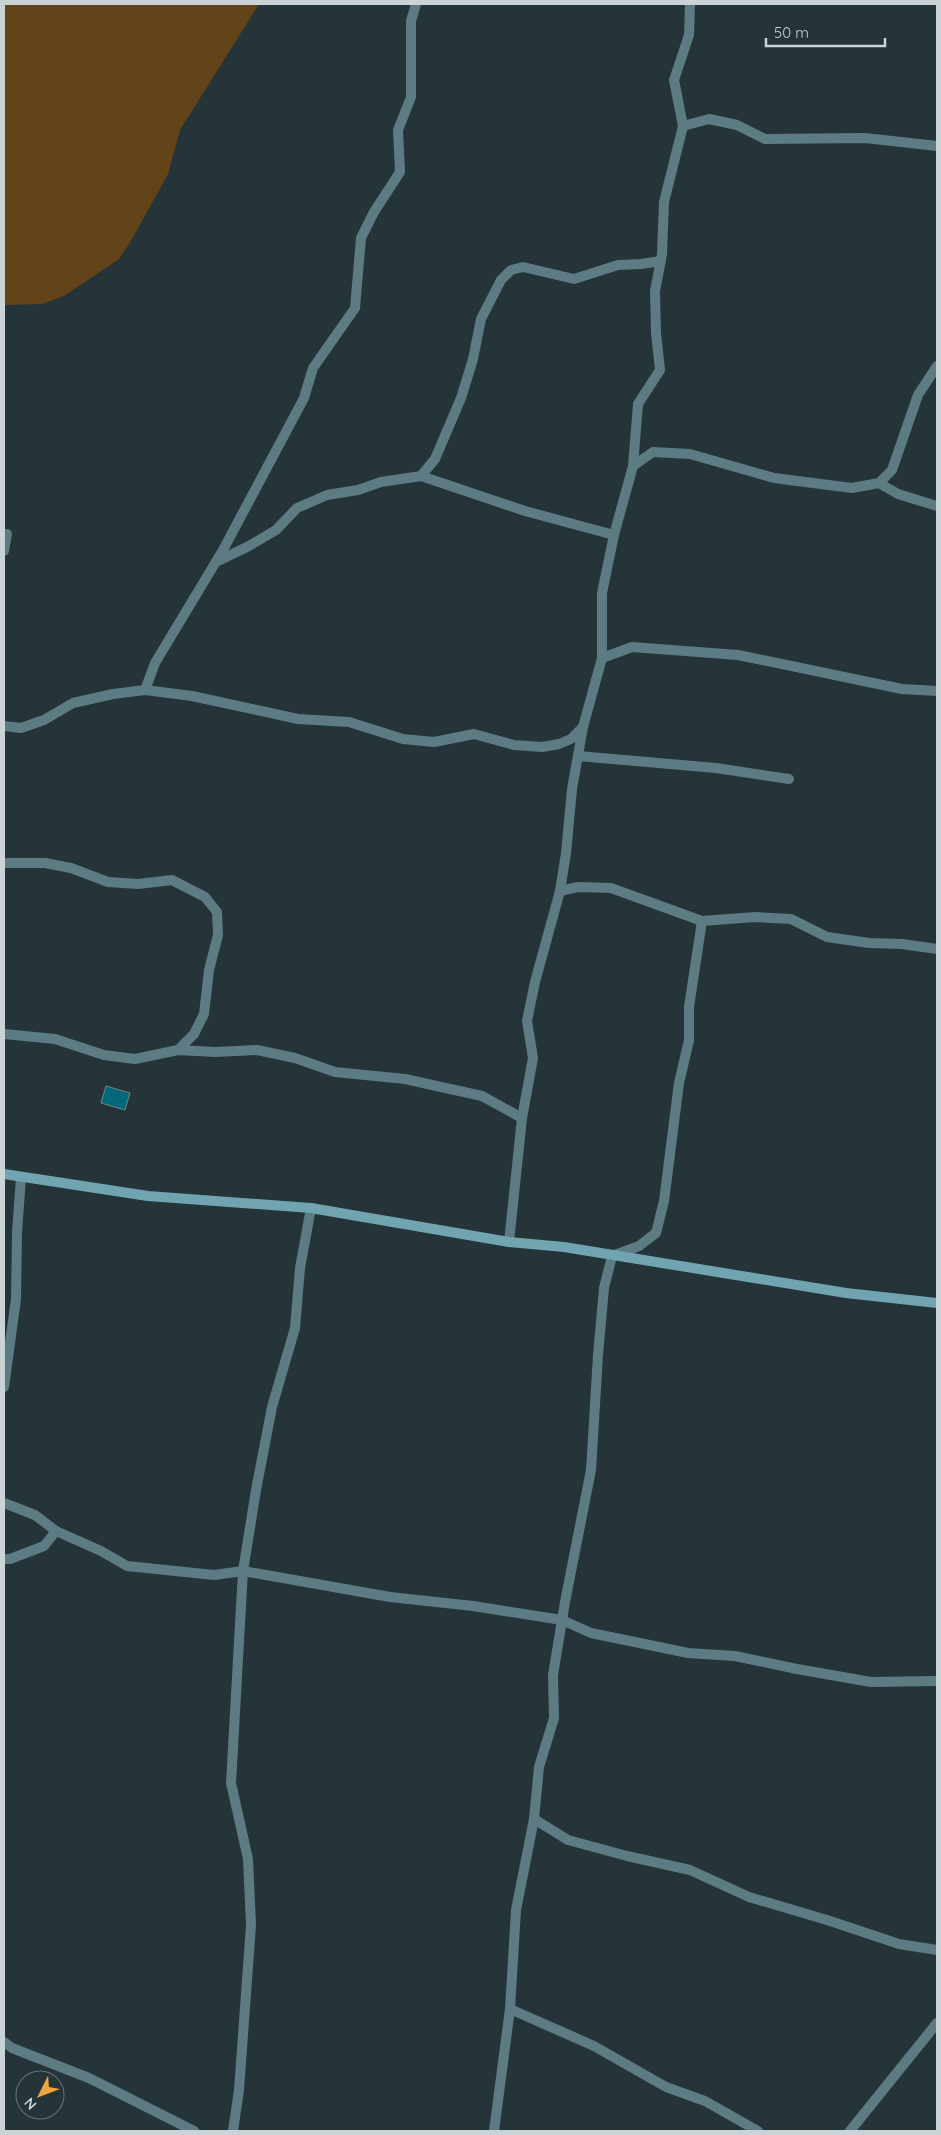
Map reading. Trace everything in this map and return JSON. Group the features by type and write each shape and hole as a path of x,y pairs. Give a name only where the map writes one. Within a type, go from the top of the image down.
{"street":[{"path":"145,690 155,663 216,562 304,398 313,368 355,308 361,238 374,212 400,172 398,130 412,97 411,21 416,4"},
{"path":"509,1242 522,1118 533,1058 527,1021 535,982 560,891 566,853 572,788 583,727 602,658 602,593 614,536 633,466 638,404 660,370 656,333 655,291 661,261 664,202 683,126 674,80 689,35 690,4"},
{"path":"683,126 709,118 737,125 765,138 865,138 937,146"},
{"path":"421,476 435,459 461,398 473,359 482,319 501,280 511,270 523,267 574,278 618,265 661,261"},
{"path":"633,466 653,452 690,454 774,478 852,488 879,483 892,470 918,395 937,366"},
{"path":"216,562 276,530 297,508 328,495 358,490 381,482 421,476 525,511 614,536"},
{"path":"879,483 898,494 937,506"},
{"path":"4,552 7,534"},
{"path":"602,658 632,647 710,652 738,655 902,689 937,691"},
{"path":"4,726 21,728 44,720 73,703 113,694 145,690 208,699 298,719 349,722 403,739 434,742 474,734 514,745 542,747 572,739 583,727"},
{"path":"578,756 716,768 789,779"},
{"path":"4,863 45,863 71,868 108,882 138,884 172,880 205,898 217,912 218,935 209,970 204,1014 194,1034 178,1050"},
{"path":"560,891 578,887 611,888 702,921 755,917 791,919 827,937 937,949"},
{"path":"612,1256 639,1246 656,1233 664,1201 679,1083 689,1040 689,1007 702,921"},
{"path":"4,1034 56,1039 104,1055 135,1059 178,1050 215,1052 257,1050 295,1058 335,1072 405,1079 482,1096 522,1118"},
{"path":"4,1174 148,1196 311,1208 509,1242 564,1247 846,1293 937,1303"},
{"path":"4,1388 16,1299 17,1232 21,1177"},
{"path":"233,2131 239,2090 251,1925 248,1859 232,1783 243,1571 272,1407 295,1328 300,1268 311,1208"},
{"path":"494,2131 510,2009 516,1910 534,1819 540,1767 554,1718 553,1675 592,1470 604,1288 612,1256"},
{"path":"4,1503 35,1515 56,1531 101,1551 127,1566 214,1575 243,1571 390,1597 473,1606 562,1620 591,1633 688,1653 735,1656 871,1682 937,1681"},
{"path":"4,1558 10,1559 44,1546 56,1531"},
{"path":"534,1819 568,1840 690,1870 749,1897 899,1944 937,1950"},
{"path":"510,2009 594,2046 666,2087 705,2101 758,2131"},
{"path":"850,2131 937,2023"},
{"path":"4,2042 12,2048 89,2078 194,2131"}],"shaded area":[{"path":"4,4 259,4 180,130 168,174 119,259 64,296 42,304 4,305"}],"building":[{"path":"106,1086 130,1093 125,1110 101,1103"}]}
